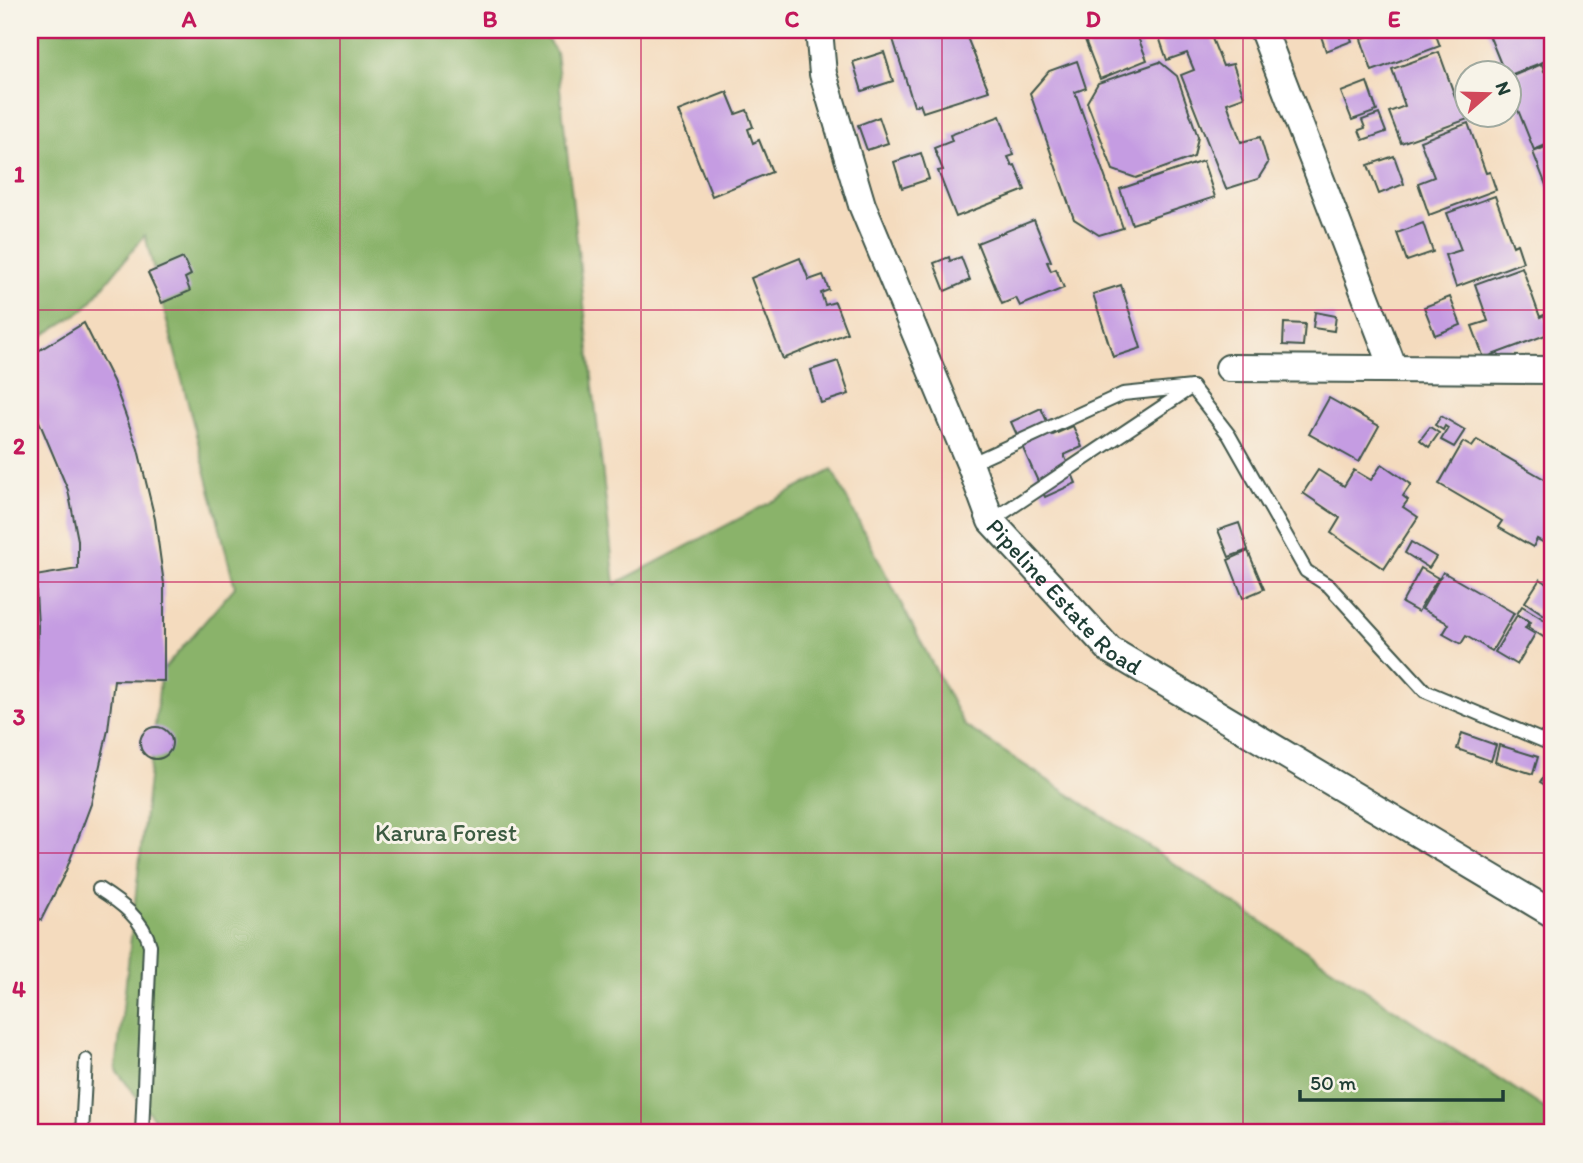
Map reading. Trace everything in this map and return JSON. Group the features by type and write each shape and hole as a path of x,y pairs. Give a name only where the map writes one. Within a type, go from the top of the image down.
{"street":[{"name":"Pipeline Estate Road","path":"819,30 823,74 862,205 970,464 991,521 1110,650 1553,914"},
{"path":"1263,30 1393,367"},
{"path":"1229,368 1553,370"}],"lane":[{"path":"970,464 1123,394 1192,387"},
{"path":"991,521 1192,387"},
{"path":"1192,387 1229,436 1306,570 1329,586 1425,691 1553,745"},
{"path":"99,889 120,902 146,930 150,945 142,1133"},
{"path":"82,1133 86,1060"}],"green space":[{"name":"Karura Forest","path":"30,30 541,30 556,52 615,584 832,470 964,725 1553,1114 1553,1133 165,1133 116,1070 161,672 235,587 145,235 85,309 30,344"}],"building":[{"path":"921,30 964,30 989,91 923,112 920,104 914,106 893,39"},
{"path":"1135,30 1147,60 1100,79 1082,32"},
{"path":"1168,30 1201,30 1211,36 1223,66 1233,64 1244,97 1227,103 1241,142 1260,137 1268,163 1258,179 1226,189 1181,75 1194,70 1187,53 1167,60 1158,34"},
{"path":"1319,30 1348,30 1352,41 1326,51"},
{"path":"1376,30 1434,30 1440,46 1372,71 1361,39 1377,33"},
{"path":"1487,30 1553,30 1553,58 1524,69 1524,60 1499,60"},
{"path":"884,52 893,81 862,91 853,62"},
{"path":"1439,52 1454,94 1454,124 1401,143 1389,112 1405,106 1392,69"},
{"path":"1077,61 1086,88 1075,92 1123,228 1099,235 1074,219 1030,93 1049,71"},
{"path":"1160,62 1177,76 1198,137 1194,157 1136,178 1113,170 1087,102 1098,83"},
{"path":"1542,64 1544,71 1553,67 1553,142 1534,150 1524,125 1524,71"},
{"path":"1367,82 1377,111 1352,120 1341,92"},
{"path":"727,92 736,114 747,110 753,127 748,129 753,143 759,140 772,172 712,196 678,111"},
{"path":"1379,114 1386,132 1363,140 1359,130 1365,128 1362,120"},
{"path":"1000,116 1014,155 1008,157 1012,166 1015,165 1025,190 956,217 938,171 943,170 934,148 952,141 950,135"},
{"path":"879,117 888,143 867,150 858,125"},
{"path":"1454,128 1471,130 1486,173 1490,172 1496,190 1429,215 1418,183 1434,177 1420,141"},
{"path":"1553,144 1553,203 1533,152"},
{"path":"921,153 929,179 902,188 894,162"},
{"path":"1394,156 1404,184 1379,194 1368,165"},
{"path":"1203,161 1215,197 1132,224 1120,189"},
{"path":"1495,196 1513,246 1517,244 1523,262 1456,287 1445,255 1461,250 1447,213"},
{"path":"1034,220 1051,261 1047,262 1051,271 1056,269 1064,288 1020,306 1016,298 1002,304 977,243"},
{"path":"1423,223 1433,252 1407,261 1397,233"},
{"path":"949,257 950,261 961,257 970,280 945,291 934,263"},
{"path":"183,258 191,275 185,278 190,291 162,303 148,273"},
{"path":"800,258 809,280 823,275 829,290 821,293 825,305 835,302 847,333 783,359 751,278"},
{"path":"1522,267 1540,317 1544,315 1551,333 1484,358 1472,326 1488,321 1475,284"},
{"path":"1121,285 1141,348 1113,357 1093,294"},
{"path":"1450,297 1461,325 1435,335 1424,307"},
{"path":"1315,312 1336,316 1334,331 1313,328"},
{"path":"84,323 113,381 138,449 155,519 164,584 164,681 114,680 108,730 91,804 65,873 41,920 30,913 30,719 37,669 38,626 35,576 78,569 78,540 68,490 30,400 30,356"},
{"path":"1284,323 1305,324 1303,346 1283,345"},
{"path":"838,361 849,394 821,403 811,370"},
{"path":"1329,398 1379,426 1359,462 1309,434"},
{"path":"1041,408 1053,435 1073,426 1082,447 1064,455 1076,483 1045,497 1011,422"},
{"path":"1441,416 1465,430 1454,447 1441,440 1448,428 1445,426 1443,430 1435,425"},
{"path":"1430,427 1439,433 1429,447 1420,440"},
{"path":"1477,440 1553,484 1553,548 1537,539 1533,547 1498,527 1502,521 1439,484 1463,442 1472,447"},
{"path":"1382,464 1411,484 1403,496 1408,500 1403,507 1418,517 1384,569 1331,533 1340,518 1303,493 1318,470 1344,486 1354,470 1371,480"},
{"path":"1239,523 1248,550 1229,557 1218,530"},
{"path":"1411,542 1436,557 1429,568 1405,553"},
{"path":"1248,551 1264,589 1243,598 1228,560"},
{"path":"1421,568 1438,578 1418,612 1402,603"},
{"path":"1443,572 1514,613 1492,651 1466,636 1461,644 1443,634 1449,624 1422,609"},
{"path":"1540,579 1553,587 1553,605 1546,616 1525,602"},
{"path":"1522,606 1553,625 1545,638 1528,627 1531,622 1517,614"},
{"path":"30,612 34,612 34,645 30,645"},
{"path":"1517,615 1529,622 1525,628 1535,634 1517,665 1495,652"},
{"path":"156,727 167,732 172,743 167,754 156,759 145,754 140,743 145,732"},
{"path":"1462,733 1496,745 1491,761 1457,749"},
{"path":"1499,745 1538,757 1533,774 1495,762"},
{"path":"1550,766 1553,768 1553,790 1540,782"}]}
